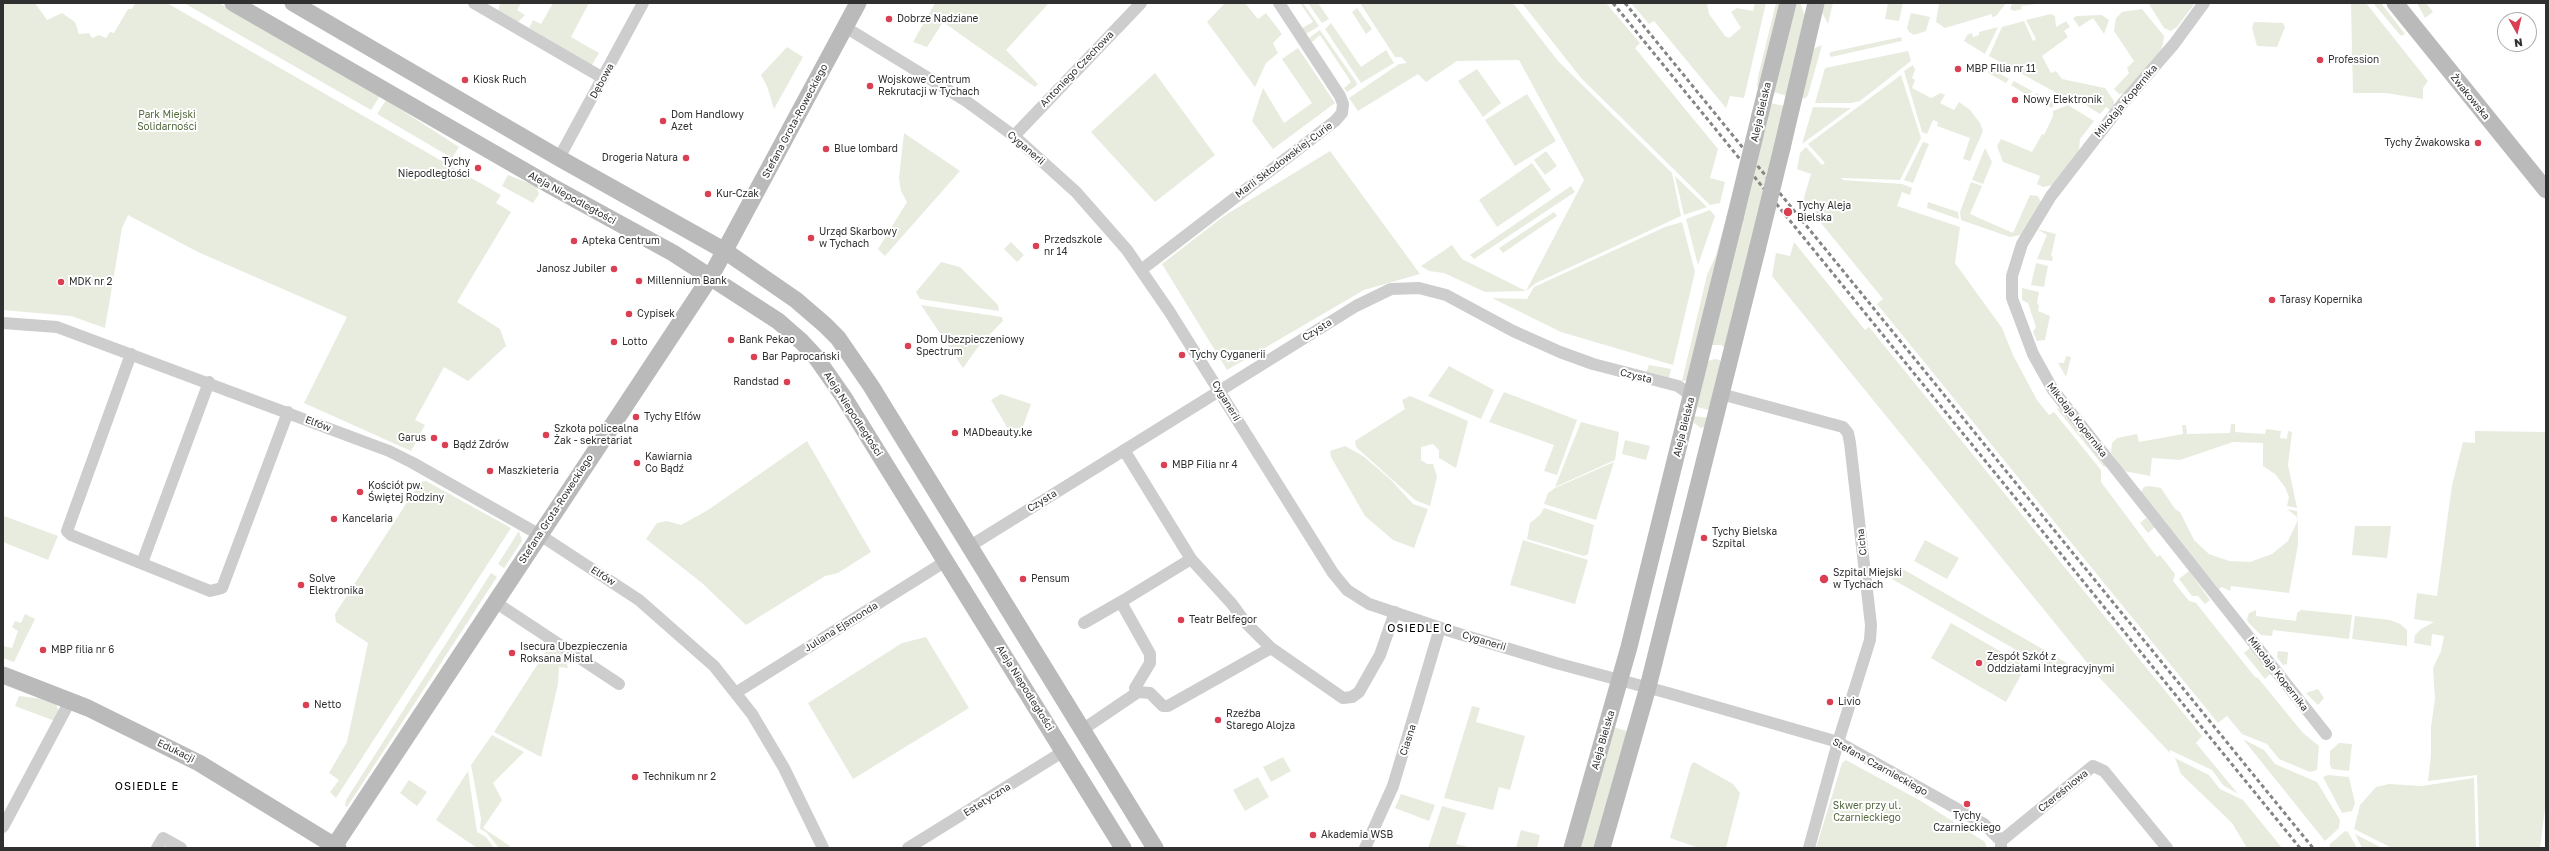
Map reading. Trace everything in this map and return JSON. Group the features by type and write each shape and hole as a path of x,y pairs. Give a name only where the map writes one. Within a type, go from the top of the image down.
{"street":[{"name":"Aleja Niepodległości","path":"233,3 710,276 778,321 815,356 929,532 1123,848"},
{"path":"293,3 559,158 726,251 796,300 838,338 954,519 988,578 1155,848"},
{"path":"474,3 603,78"},
{"name":"Dębowa","path":"559,158 643,3"},
{"name":"Stefana Grota-Roweckiego","path":"335,847 726,251 858,3"},
{"name":"Antoniego Czechowa","path":"1014,136 1141,3"},
{"name":"Marii Skłodowskiej-Curie","path":"1141,270 1335,121 1342,113 1343,104 1340,96 1279,3"},
{"name":"Aleja Bielska","path":"1572,848 1620,681 1687,418 1788,3"},
{"path":"1602,848 1648,688 1757,250 1816,3"},
{"name":"Mikołaja Kopernika","path":"2204,3 2174,44 2116,112 2051,196 2022,244 2012,276 2012,298 2033,354 2053,390 2326,734"},
{"name":"Żwakowska","path":"2395,3 2546,190"},
{"name":"Cyganerii","path":"845,27 915,68 1014,136 1076,192 1141,270 1220,391 1258,456 1333,573 1348,590 1369,604 1440,628 1648,688"},
{"name":"Czysta","path":"970,546 1369,299 1391,289 1408,288 1446,295 1513,331 1560,352 1606,368 1678,386 1692,396"},
{"name":"Elfów","path":"3,323 57,327 210,382 288,412 413,463 540,535 639,600 714,666 737,692 784,768 823,848"},
{"path":"1702,357 1710,352 1718,352 1725,356 1728,364"},
{"path":"131,354 67,531 71,535 210,590 222,588 288,412"},
{"path":"142,563 210,382"},
{"name":"Cicha","path":"1721,394 1822,420 1842,427 1848,433 1872,620 1870,640 1838,742 1809,848"},
{"path":"1687,418 1692,430 1698,434 1706,433 1713,427"},
{"path":"1124,450 1191,559 1232,604 1245,622 1271,648 1343,698 1352,697 1358,692 1380,655 1394,612"},
{"path":"929,532 936,519 945,516 954,519"},
{"path":"1084,623 1191,559"},
{"name":"Juliana Ejsmonda","path":"737,692 946,561"},
{"path":"961,586 969,591 979,590 988,578"},
{"path":"1124,600 1123,609 1150,654 1150,663 1135,688"},
{"path":"495,602 619,684"},
{"name":"Ciasna","path":"1365,848 1393,786 1440,628"},
{"path":"1082,730 1138,692 1150,693 1164,706 1168,706 1271,648"},
{"name":"Edukacji","path":"3,675 70,701 200,763 335,847"},
{"name":"Stefana Czarnieckiego","path":"1648,688 1838,742 1984,824 2001,845"},
{"path":"3,827 70,701"},
{"path":"1048,724 1048,718 1054,709 1068,707"},
{"name":"Estetyczna","path":"908,848 1064,751"},
{"path":"1076,772 1090,775 1098,770 1102,763"},
{"name":"Czereśniowa","path":"2001,845 2093,766 2104,771 2167,848"},
{"path":"160,843 181,848"}],"green space":[{"name":"Park Miejski Solidarności","path":"3,3 35,3 47,20 62,13 75,22 79,34 89,33 92,38 99,35 106,38 110,32 114,33 128,9 132,9 135,3 167,3 501,195 496,203 511,212 457,302 500,329 506,346 468,381 444,367 415,420 425,425 411,451 304,403 347,317 198,252 128,215 122,228 105,328 71,316 3,310"},
{"path":"184,3 219,3 380,96 371,110"},
{"path":"500,3 521,3 517,10 525,15 518,22 498,12"},
{"path":"553,3 589,3 571,37 599,53 592,65 529,28 533,20 541,24"},
{"path":"935,3 1049,3 1006,50 1038,84 1035,87 943,22 927,47 913,42"},
{"path":"1225,3 1245,3 1258,19 1266,13 1282,34 1273,43 1278,53 1266,63 1255,87 1207,22"},
{"path":"1300,3 1303,3 1319,26 1306,34 1302,28 1313,22"},
{"path":"1308,3 1318,3 1329,19 1322,23"},
{"path":"1360,3 1513,3 1558,61 1672,173 1681,216 1536,283 1526,291 1584,180 1519,60 1457,61 1426,82 1418,74 1358,111 1349,98 1399,64 1407,63 1401,57 1395,57"},
{"path":"1522,3 1606,3 1640,43 1635,48 1718,149 1710,178 1725,182 1720,203 1710,205 1581,78"},
{"path":"1631,3 1707,3 1709,14 1725,36 1729,38 1741,28 1731,12 1737,8 1753,11 1755,3 1766,3 1744,98 1730,96 1726,108 1654,21 1649,24"},
{"path":"1776,3 1781,3 1761,88 1757,87 1758,77"},
{"path":"1795,3 1800,3 1806,18 1788,96 1773,92"},
{"path":"1824,3 1833,3 1828,24 1822,12"},
{"path":"1888,3 1903,3 1899,21 1885,19"},
{"path":"1939,3 2006,3 1996,16 1992,17 1992,14 1945,28 1936,22"},
{"path":"2012,3 2044,3 2021,6 2022,9 2014,11 2010,9"},
{"path":"2195,3 2177,27 2171,31 2164,28 2149,4"},
{"path":"2351,3 2366,3 2428,81 2423,88 2423,99 2386,93 2353,93"},
{"path":"2373,3 2381,3 2405,34 2401,36"},
{"path":"2417,3 2426,3 2433,12 2425,18"},
{"path":"1357,8 1372,29 1366,34 1352,12"},
{"path":"2142,9 2164,36 2163,44 2159,54 2125,93 2119,94 2114,89 2129,73 2127,68 2134,61 2114,31 2116,18 2122,12"},
{"path":"1911,13 1930,17 1926,31 1914,35 1909,32 1907,28"},
{"path":"2051,14 2055,16 2056,27 2066,21 2070,27 2064,31 2068,37 2042,56 2051,73 2056,71 2062,79 2105,88 2114,101 2114,106 2110,110 2106,107 2100,114 2071,96 2066,98 1989,56 2002,27 2024,21 2033,41 2036,39 2026,20"},
{"path":"2102,15 2109,20 2104,34 2093,18 2079,27 2073,18 2077,16"},
{"path":"2254,22 2283,23 2285,27 2277,47 2257,46 2252,28"},
{"path":"1331,23 1361,67 1386,50 1394,63 1361,83 1325,29"},
{"path":"1998,27 1985,54 1964,41 1967,35 1972,33 1973,37 1979,35 1979,32"},
{"path":"1320,30 1357,83 1356,86 1347,92 1344,88 1351,82 1320,35 1312,42 1309,38"},
{"path":"1901,37 1902,41 1831,57 1829,54 1831,52"},
{"path":"1822,45 1808,95 1806,98 1800,99 1811,53 1815,48"},
{"path":"787,47 803,57 774,109 767,86 761,75"},
{"path":"1298,48 1335,103 1273,149 1252,121 1263,88 1284,123 1312,103 1282,59"},
{"path":"1908,51 1911,61 1860,101 1851,103 1815,103 1825,68"},
{"path":"1913,65 1915,70 1912,78 1915,80 1912,88 1931,98 1941,93 1945,95 1940,103 1954,110 1959,102 1970,110 1980,123 1983,131 1970,161 1963,159 1970,138 1937,126 1938,122 1933,120 1927,134 1922,132 1904,71"},
{"path":"1990,68 2009,79 2006,83 1988,73"},
{"path":"1477,69 1501,103 1483,117 1458,81"},
{"path":"1155,73 1215,155 1155,202 1091,132"},
{"path":"1901,75 1921,138 1900,180 1841,178 1843,180 1902,184 1912,188 1910,195 1902,192 1897,206 1960,227 1955,263 2002,328 2013,355 2037,400 2049,415 2054,412 2101,470 2101,482 2157,557 2160,555 2175,574 2173,581 2189,601 2196,603 2255,677 2258,678 2303,733 2319,746 2317,770 2310,772 2279,759 2267,744 2242,734 2227,716 2218,723 1877,304 1883,299 1803,201 1811,174 1797,169 1800,153 1806,147 1822,165 1825,163 1808,144"},
{"path":"2014,81 2032,91 2029,96 2011,85"},
{"path":"2036,93 2055,103 2052,108 2034,98"},
{"path":"1527,94 1556,141 1515,166 1485,120"},
{"path":"386,100 459,147 452,158 377,114"},
{"path":"1770,103 1785,106 1727,349 1721,345 1712,345"},
{"path":"2068,105 2094,121 2080,139 2079,150 2054,185 2043,187 2037,184 2040,176 2003,162 1997,146 2001,139 2032,152 2042,134 2044,135 2053,116 2053,111"},
{"path":"1813,107 1851,108 1802,144"},
{"path":"904,133 960,171 885,256 878,249 907,202 901,191 899,178"},
{"path":"1923,142 1929,144 1913,183 1904,180"},
{"path":"1985,148 1992,162 1983,184 1972,180"},
{"path":"1330,151 1420,274 1364,290 1227,370 1162,264 1224,216"},
{"path":"1546,151 1557,166 1545,175 1534,160"},
{"path":"1532,163 1551,190 1497,227 1479,200"},
{"path":"508,175 536,186 539,194 533,203 502,186"},
{"path":"1675,176 1707,207 1684,215"},
{"path":"1971,182 1982,186 1970,214 2013,233 2030,195 2038,196 2041,202 2021,235 2010,237 1961,220 1960,212"},
{"path":"1571,186 1575,192 1474,259 1470,255"},
{"path":"1928,202 1958,212 1959,219 1927,208"},
{"path":"1710,210 1715,216 1698,265 1686,219"},
{"path":"1728,211 1730,212 1688,380 1682,381 1707,275 1716,255"},
{"path":"1554,212 1557,216 1503,253 1499,248"},
{"path":"1682,222 1695,272 1673,365 1561,332 1492,298 1527,299 1534,287 1665,227"},
{"path":"2037,229 2056,234 2051,256 2053,257 2052,261 2037,259 2047,235"},
{"path":"1011,242 1024,255 1017,262 1004,249"},
{"path":"1794,242 1865,330 1869,327 2202,736 2196,743 2238,794 2223,785 2212,770 2170,750 2170,753 2098,676 1772,276 1776,253 1790,256"},
{"path":"1452,245 1462,259 1526,291 1485,292 1444,273 1429,271 1421,266"},
{"path":"941,262 960,267 998,305 999,311 920,299 916,292"},
{"path":"2036,263 2048,266 2044,287 2031,285"},
{"path":"2022,288 2039,292 2037,303 2039,305 2038,311 2050,316 2045,340 2037,341 2033,332 2036,327 2028,303 2022,300"},
{"path":"921,305 1002,317 1003,321 981,343 963,368"},
{"path":"2066,356 2071,357 2066,377 2058,363 2064,363"},
{"path":"1715,359 1720,360 1722,366 1712,411 1697,407 1708,361"},
{"path":"1649,365 1671,369 1669,378 1646,373"},
{"path":"1449,366 1494,390 1481,419 1428,396"},
{"path":"1504,392 1577,420 1557,475 1544,471 1554,445 1489,422"},
{"path":"1001,394 1031,404 1021,432 1013,437 991,400"},
{"path":"1410,396 1468,421 1456,468 1439,458 1439,450 1433,444 1421,447 1421,460 1427,464 1433,464 1437,477 1430,506 1415,500 1356,447 1355,441 1405,409 1402,400"},
{"path":"2059,408 2106,466 2104,467 2057,409"},
{"path":"1694,416 1710,418 1705,427 1701,428 1694,423"},
{"path":"1581,422 1619,432 1615,460 1555,487"},
{"path":"2231,424 2235,424 2235,432 2265,434 2266,429 2281,431 2280,438 2287,439 2288,431 2292,432 2288,465 2297,508 2287,506 2289,497 2285,487 2275,474 2263,466 2263,443 2233,442 2180,460 2152,458 2150,476 2124,471 2111,452 2112,443 2117,438 2137,434 2139,442 2183,434 2182,425 2186,425 2187,434 2230,433"},
{"path":"2475,431 2546,432 2546,801 2540,848 2479,848 2477,775 2428,781 2431,755 2431,727 2435,699 2433,668 2441,651 2444,636 2432,634 2431,646 2414,643 2415,635 2421,629 2434,622 2414,619 2417,593 2437,596 2452,485 2463,442 2475,443"},
{"path":"1625,440 1650,446 1646,460 1622,454"},
{"path":"807,441 871,552 838,573 825,576 746,625 702,583 646,539 657,523 667,521 681,525 708,510"},
{"path":"1345,446 1363,456 1390,479 1413,504 1428,509 1414,548 1393,540 1365,516 1331,457 1330,451"},
{"path":"1614,462 1596,520 1544,504 1548,493 1555,488"},
{"path":"426,481 511,528 336,798 330,792 339,780 329,773 347,742 368,643 336,622 335,614 420,482"},
{"path":"2149,486 2161,488 2175,509 2180,512 2194,540 2209,554 2229,561 2250,562 2272,554 2288,541 2297,522 2297,517 2287,509 2297,511 2298,545 2289,593 2231,586 2230,591 2222,587 2219,589 2141,492 2144,487"},
{"path":"1544,508 1594,525 1588,554 1584,556 1527,539 1530,523 1540,515"},
{"path":"4,516 58,536 48,560 3,542"},
{"path":"2146,518 2155,527 2148,533 2140,523"},
{"path":"2355,526 2391,526 2387,558 2352,555"},
{"path":"519,531 522,541 504,568 498,564"},
{"path":"1523,540 1588,560 1575,604 1510,585"},
{"path":"1925,540 1959,558 1947,579 1914,561"},
{"path":"1899,567 2067,663 2060,675 1892,579"},
{"path":"2189,571 2210,600 2205,604 2198,596 2192,596 2179,579"},
{"path":"491,573 497,577 347,807 345,806 346,800"},
{"path":"2256,610 2256,616 2296,621 2297,613 2301,610 2352,615 2349,639 2273,630 2272,636 2261,635 2248,622 2247,619 2249,613"},
{"path":"25,614 35,619 14,662 3,658 3,646 12,648 18,631 12,627 15,621 21,623"},
{"path":"2355,616 2390,620 2400,624 2407,630 2407,646 2352,639"},
{"path":"1951,623 2026,666 2006,702 1931,658"},
{"path":"926,637 969,708 853,779 808,703 902,643"},
{"path":"550,645 564,653 568,668 559,667 558,684 541,757 494,732"},
{"path":"2251,647 2271,673 2265,679 2244,653"},
{"path":"2278,651 2288,652 2287,664 2283,665 2277,657"},
{"path":"2318,689 2324,698 2318,705 2306,693"},
{"path":"19,696 43,699 56,704 59,711 55,721 15,706"},
{"path":"1472,706 1480,708 1476,722 1525,736 1510,790 1499,787 1493,810 1444,798"},
{"path":"1613,727 1627,731 1593,848 1578,848"},
{"path":"492,735 524,752 493,783 502,800 483,828 510,846 509,848 499,848 486,832 480,829 481,819 471,765"},
{"path":"2243,739 2264,750 2275,764 2317,782 2340,820 2339,828 2325,841"},
{"path":"2339,743 2352,744 2349,771 2332,769 2330,765 2330,751"},
{"path":"1283,757 1291,771 1271,782 1263,767"},
{"path":"2175,758 2209,775 2220,789 2243,800 2282,848 2247,848 2232,823 2181,774"},
{"name":"Skwer przy ul. Czarnieckiego","path":"1846,760 1921,801 1985,842 1987,848 1816,848 1842,763"},
{"path":"1694,762 1733,784 1740,793 1726,848 1699,848 1670,838 1691,765"},
{"path":"468,771 477,832 486,837 494,848 477,848 436,820"},
{"path":"2328,775 2349,777 2355,803 2352,811 2342,813 2323,777"},
{"path":"1258,777 1269,797 1245,811 1233,790"},
{"path":"2474,778 2476,848 2392,848 2354,829 2360,805 2376,787 2389,784 2422,786"},
{"path":"409,780 427,792 417,806 400,793"},
{"path":"1401,794 1435,805 1429,821 1395,808"},
{"path":"1442,806 1466,813 1456,844 1472,848 1428,848"},
{"path":"1521,830 1540,835 1537,848 1516,848"},
{"path":"2345,831 2348,832 2357,848 2331,848 2329,845"},
{"path":"2355,834 2382,848 2362,848"}],"railway":[{"path":"1613,3 2300,848"},
{"path":"1625,3 2313,848"}],"place":[{"name":"Dobrze Nadziane","path":"889,19"},
{"name":"Profession","path":"2320,60"},
{"name":"MBP FIlia nr 11","path":"1958,69"},
{"name":"Kiosk Ruch","path":"465,80"},
{"name":"Wojskowe Centrum Rekrutacji w Tychach","path":"870,86"},
{"name":"Nowy Elektronik","path":"2015,100"},
{"name":"Dom Handlowy Azet","path":"663,121"},
{"name":"Tychy Żwakowska","path":"2478,143"},
{"name":"Blue lombard","path":"826,149"},
{"name":"Drogeria Natura","path":"686,158"},
{"name":"Tychy Niepodległości","path":"478,168"},
{"name":"Kur-Czak","path":"708,194"},
{"name":"Tychy Aleja Bielska","path":"1788,212"},
{"name":"Urząd Skarbowy w Tychach","path":"811,238"},
{"name":"Apteka Centrum","path":"574,241"},
{"name":"Przedszkole nr 14","path":"1036,246"},
{"name":"Janosz Jubiler","path":"614,269"},
{"name":"Millennium Bank","path":"639,281"},
{"name":"MDK nr 2","path":"61,282"},
{"name":"Tarasy Kopernika","path":"2272,300"},
{"name":"Cypisek","path":"629,314"},
{"name":"Bank Pekao","path":"731,340"},
{"name":"Lotto","path":"614,342"},
{"name":"Dom Ubezpieczeniowy Spectrum","path":"908,346"},
{"name":"Tychy Cyganerii","path":"1182,355"},
{"name":"Bar Paprocański","path":"754,357"},
{"name":"Randstad","path":"787,382"},
{"name":"Tychy Elfów","path":"636,417"},
{"name":"MADbeauty.ke","path":"955,433"},
{"name":"Szkoła policealna Żak - sekretariat","path":"546,435"},
{"name":"Garus","path":"434,438"},
{"name":"Bądź Zdrów","path":"445,445"},
{"name":"Kawiarnia Co Bądź","path":"637,463"},
{"name":"MBP Filia nr 4","path":"1164,465"},
{"name":"Maszkieteria","path":"490,471"},
{"name":"Kościół pw. Świętej Rodziny","path":"360,492"},
{"name":"Kancelaria","path":"334,519"},
{"name":"Tychy Bielska Szpital","path":"1704,538"},
{"name":"Pensum","path":"1023,579"},
{"name":"Szpital Miejski w Tychach","path":"1824,579"},
{"name":"Solve Elektronika","path":"301,585"},
{"name":"Teatr Belfegor","path":"1181,620"},
{"name":"MBP filia nr 6","path":"43,650"},
{"name":"Isecura Ubezpieczenia Roksana Mistal","path":"512,653"},
{"name":"Zespół Szkół z Oddziałami Integracyjnymi","path":"1979,663"},
{"name":"Livio","path":"1830,702"},
{"name":"Netto","path":"306,705"},
{"name":"Rzeźba Starego Alojza","path":"1218,720"},
{"name":"Technikum nr 2","path":"635,777"},
{"name":"Tychy Czarnieckiego","path":"1967,804"},
{"name":"Akademia WSB","path":"1313,835"}],"district":[{"name":"OSIEDLE C","path":"1420,629"},
{"name":"OSIEDLE E","path":"147,787"}]}
